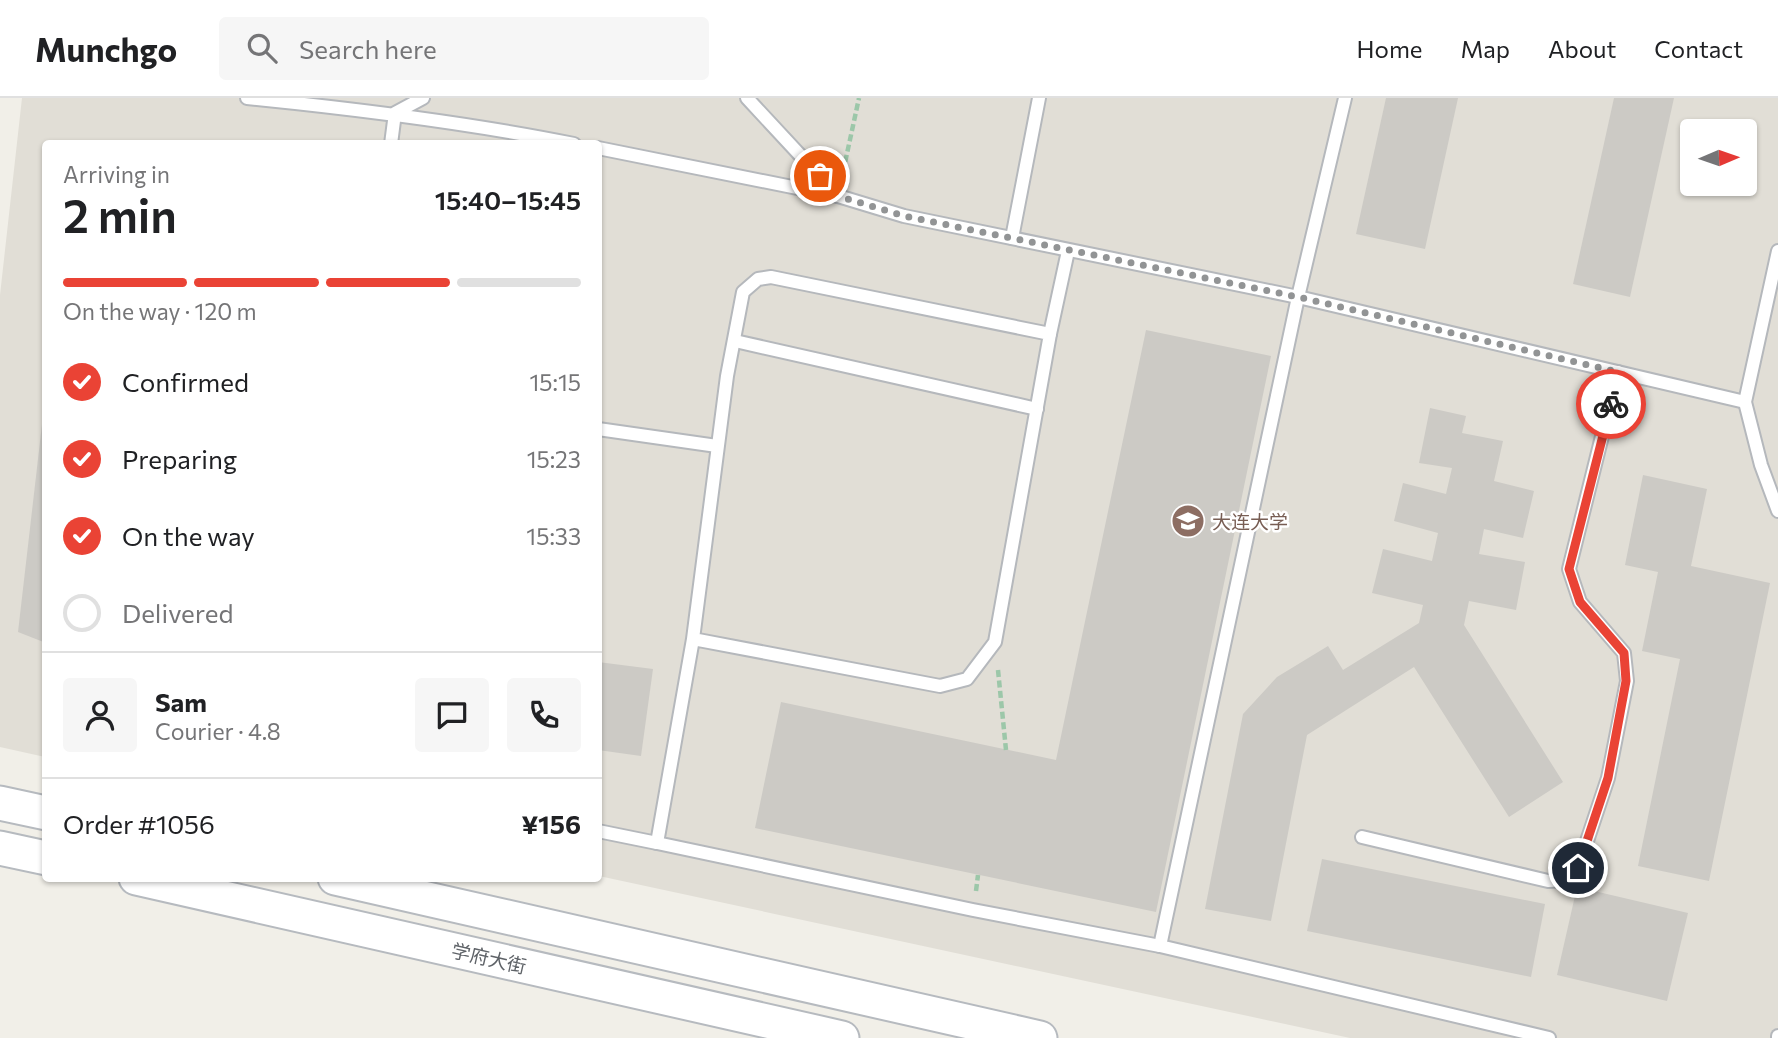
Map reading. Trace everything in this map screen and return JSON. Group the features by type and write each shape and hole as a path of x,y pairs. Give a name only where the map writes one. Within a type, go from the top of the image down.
{"main road":[{"path":"0,803 42,812"},
{"path":"0,848 42,857"},
{"name":"学府大街","path":"154,882 842,1038"},
{"path":"353,882 1040,1038"}],"lane":[{"path":"247,98 395,113 554,140"},
{"path":"395,113 423,98"},
{"path":"747,98 838,196"},
{"path":"1012,239 1039,98"},
{"path":"1160,946 1298,297 1345,98"},
{"path":"392,140 395,113"},
{"path":"602,149 838,196 904,216 1298,297 1745,402"},
{"path":"693,639 940,686 967,679 995,642 1050,334 1068,251"},
{"path":"1778,251 1745,402 1761,465 1778,511"},
{"path":"657,844 693,639 727,376 743,292 758,279 771,278 1050,334"},
{"path":"735,341 1037,409"},
{"path":"1363,837 1548,881 1568,880 1578,868 1608,778 1626,681 1624,653 1580,602 1569,569 1618,372"},
{"path":"602,430 717,446"},
{"path":"602,832 973,910 1160,946 1549,1038"}],"path":[{"path":"838,196 859,98"},
{"path":"995,642 1006,750"}],"shaded area":[{"name":"大连大学","path":"22,98 1778,98 1778,1038 1350,1038 602,877 602,140 42,140 42,756 0,747 0,295"}],"building":[{"path":"1386,98 1458,98 1425,249 1356,234"},
{"path":"1614,98 1674,98 1630,297 1573,284"},
{"path":"1146,330 1271,356 1156,912 755,828 781,702 1056,760"},
{"path":"1430,408 1466,416 1462,433 1503,441 1494,481 1534,491 1523,538 1484,529 1479,554 1525,562 1516,610 1469,601 1464,625 1563,782 1509,817 1414,667 1307,735 1271,921 1205,909 1243,714 1277,677 1328,646 1343,670 1419,623 1423,605 1372,593 1383,549 1432,561 1438,533 1394,521 1403,483 1446,494 1452,468 1419,463"},
{"path":"42,424 42,641 18,632"},
{"path":"1643,475 1707,489 1691,566 1770,583 1709,881 1638,866 1680,659 1642,651 1658,572 1625,565"},
{"path":"602,663 653,669 641,756 602,751"},
{"path":"1322,859 1545,904 1531,977 1307,931"},
{"path":"1577,887 1688,913 1667,1001 1557,975"}],"way so far":[{"path":"820,176 838,196 904,216 1298,297 1618,372 1611,404"}],"place":[{"name":"大连大学","path":"1188,521"}],"route":[{"path":"1578,868 1608,778 1626,681 1624,653 1580,602 1569,569 1611,404"}]}
